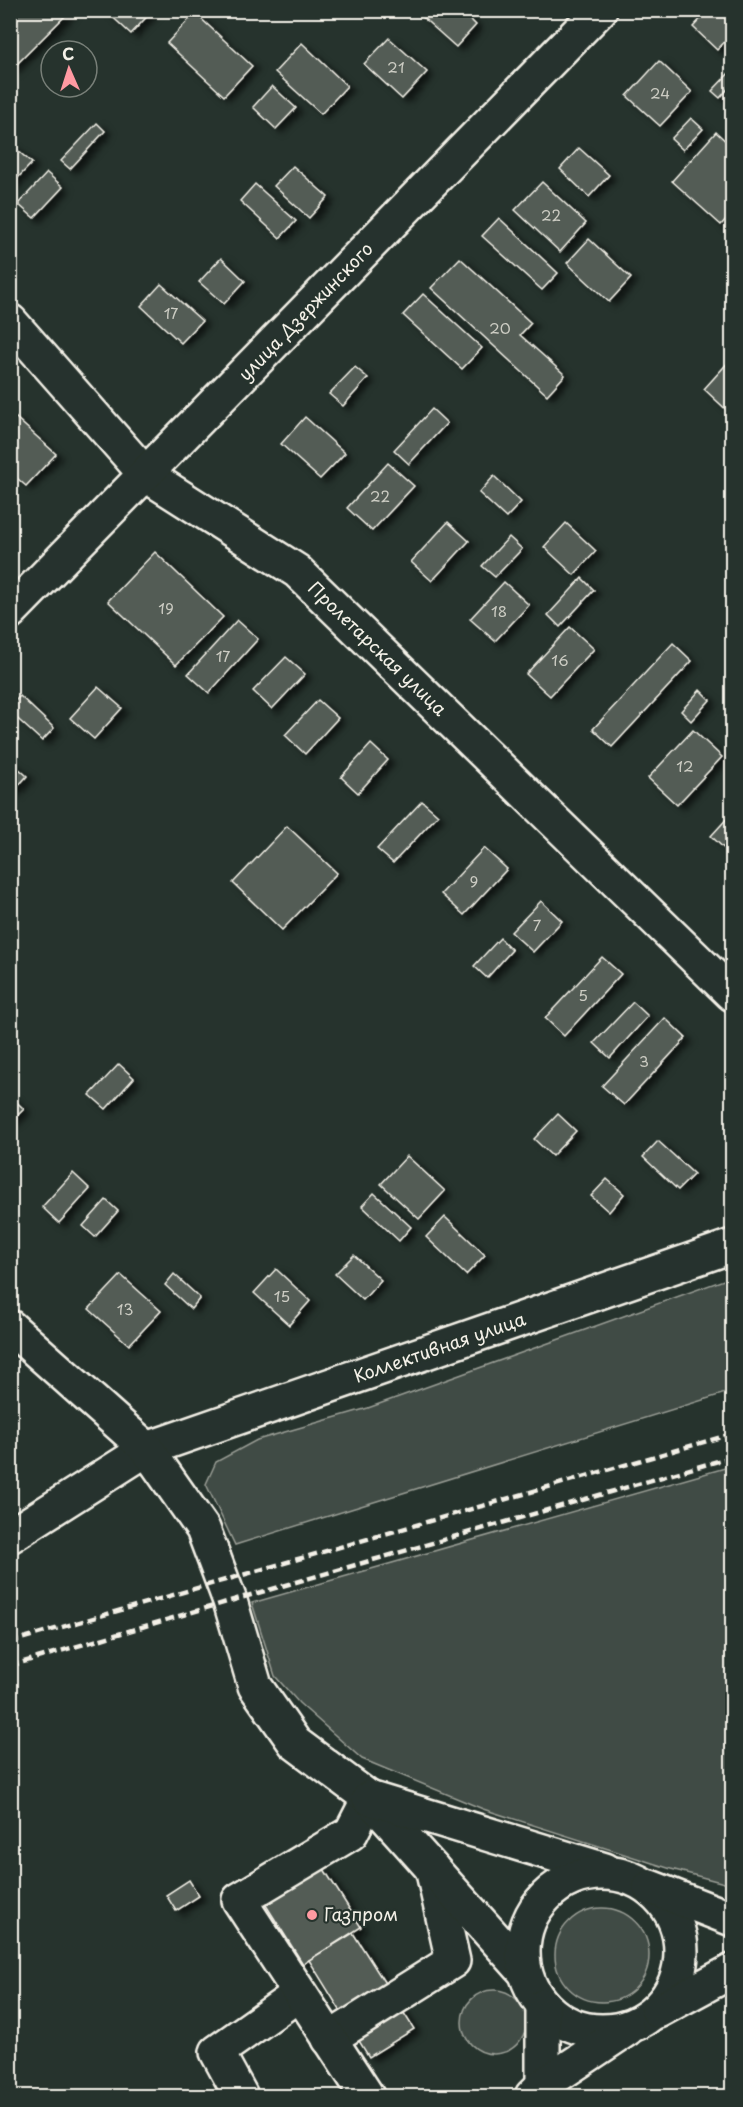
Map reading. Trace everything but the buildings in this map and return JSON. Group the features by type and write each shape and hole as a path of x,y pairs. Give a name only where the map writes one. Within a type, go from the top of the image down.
{"street":[{"name":"улица Дзержинского","path":"10,612 600,10"},
{"name":"Пролетарская улица","path":"10,321 146,475 297,571 732,994"},
{"name":"Коллективная улица","path":"10,1536 147,1449 732,1246"},
{"path":"10,1328 147,1449 203,1529 230,1601 255,1686 295,1743 369,1798 525,1972"},
{"path":"369,1798 631,1879 732,1918"},
{"path":"367,2097 239,1900 351,1833 369,1798"},
{"path":"329,2039 453,1961 432,1868"},
{"path":"540,2093 642,2019 666,1999 674,1985 680,1963 681,1947 678,1932 669,1911 655,1893 631,1879 597,1873 567,1880 548,1893 533,1911 524,1933 522,1956 525,1972 534,1993 543,2006 568,2024 583,2029 606,2031 642,2019 732,1971"},
{"path":"242,2097 217,2052 299,1994"},
{"path":"540,2093 543,2006"}],"shaded area":[{"path":"732,1277 732,1391 235,1545 206,1484 216,1462 257,1440 368,1408"},
{"path":"732,1466 732,1885 671,1869 483,1809 362,1759 299,1703 275,1676 252,1603"},
{"path":"602,1908 620,1911 635,1922 646,1937 649,1955 646,1973 635,1988 620,1999 602,2002 584,1999 569,1988 558,1973 555,1955 558,1937 569,1922 584,1911"},
{"path":"494,1990 512,1996 520,2004 526,2022 520,2040 512,2048 494,2054 476,2048 468,2040 462,2022 468,2004 476,1996"}],"railway":[{"path":"10,1642 732,1434"},
{"path":"10,1666 732,1457"}],"place":[{"name":"Газпром","path":"312,1915"}]}
